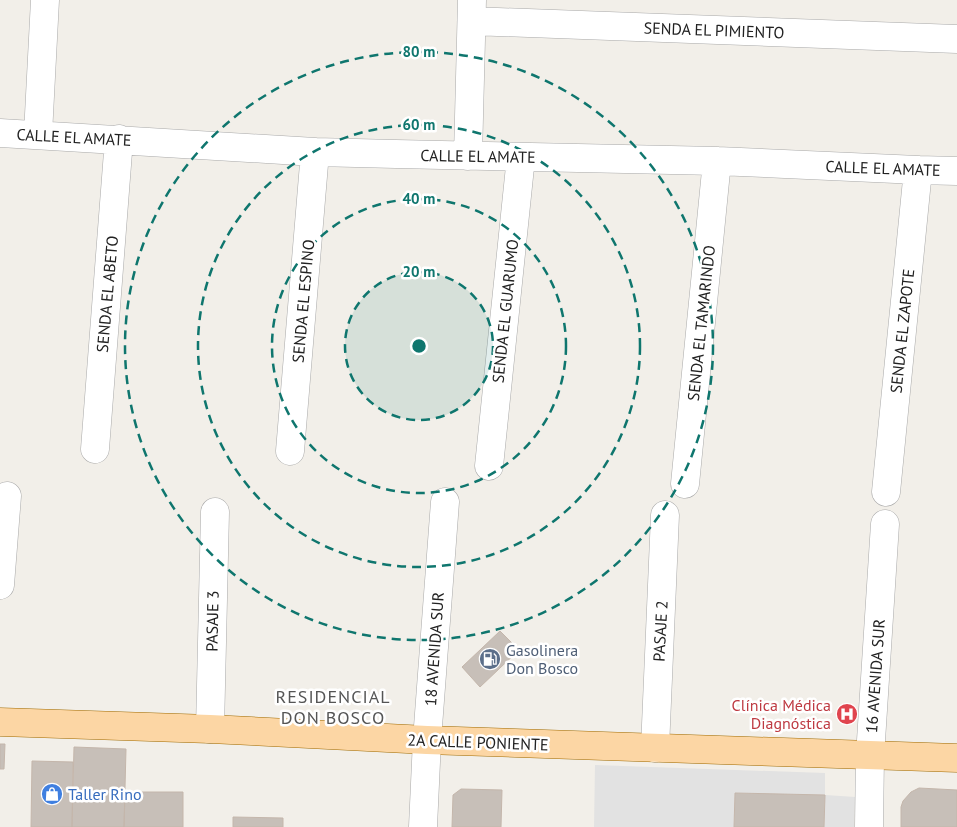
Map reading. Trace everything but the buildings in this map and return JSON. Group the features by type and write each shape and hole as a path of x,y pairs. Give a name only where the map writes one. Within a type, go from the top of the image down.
{"main road":[{"name":"2A CALLE PONIENTE","path":"0,722 210,729 427,740 957,758"}],"street":[{"path":"38,134 45,0"},
{"path":"468,156 472,10"},
{"name":"SENDA EL PIMIENTO","path":"472,10 957,39"},
{"name":"CALLE EL AMATE","path":"0,133 315,152 717,161 957,171"},
{"name":"SENDA EL ABETO","path":"95,449 120,139"},
{"name":"SENDA EL ESPINO","path":"290,452 315,152"},
{"name":"SENDA EL GUARUMO","path":"489,466 521,157"},
{"name":"SENDA EL TAMARINDO","path":"685,484 717,161"},
{"name":"SENDA EL ZAPOTE","path":"886,492 918,170"},
{"path":"0,585 7,496"},
{"name":"18 AVENIDA SUR","path":"423,827 427,740 445,502"},
{"name":"PASAJE 3","path":"210,729 215,512"},
{"name":"PASAJE 2","path":"655,748 666,514"},
{"name":"16 AVENIDA SUR","path":"869,827 870,756 885,524"}],"shaded area":[{"path":"595,765 825,773 825,795 735,793 734,827 594,827"},
{"path":"825,795 855,797 854,827 824,827"}],"place":[{"name":"Gasolinera Don Bosco","path":"490,659"},
{"name":"Clínica Médica Diagnóstica","path":"847,714"},
{"name":"Taller Rino","path":"52,794"}],"district":[{"name":"RESIDENCIAL DON BOSCO","path":"333,708"}]}
